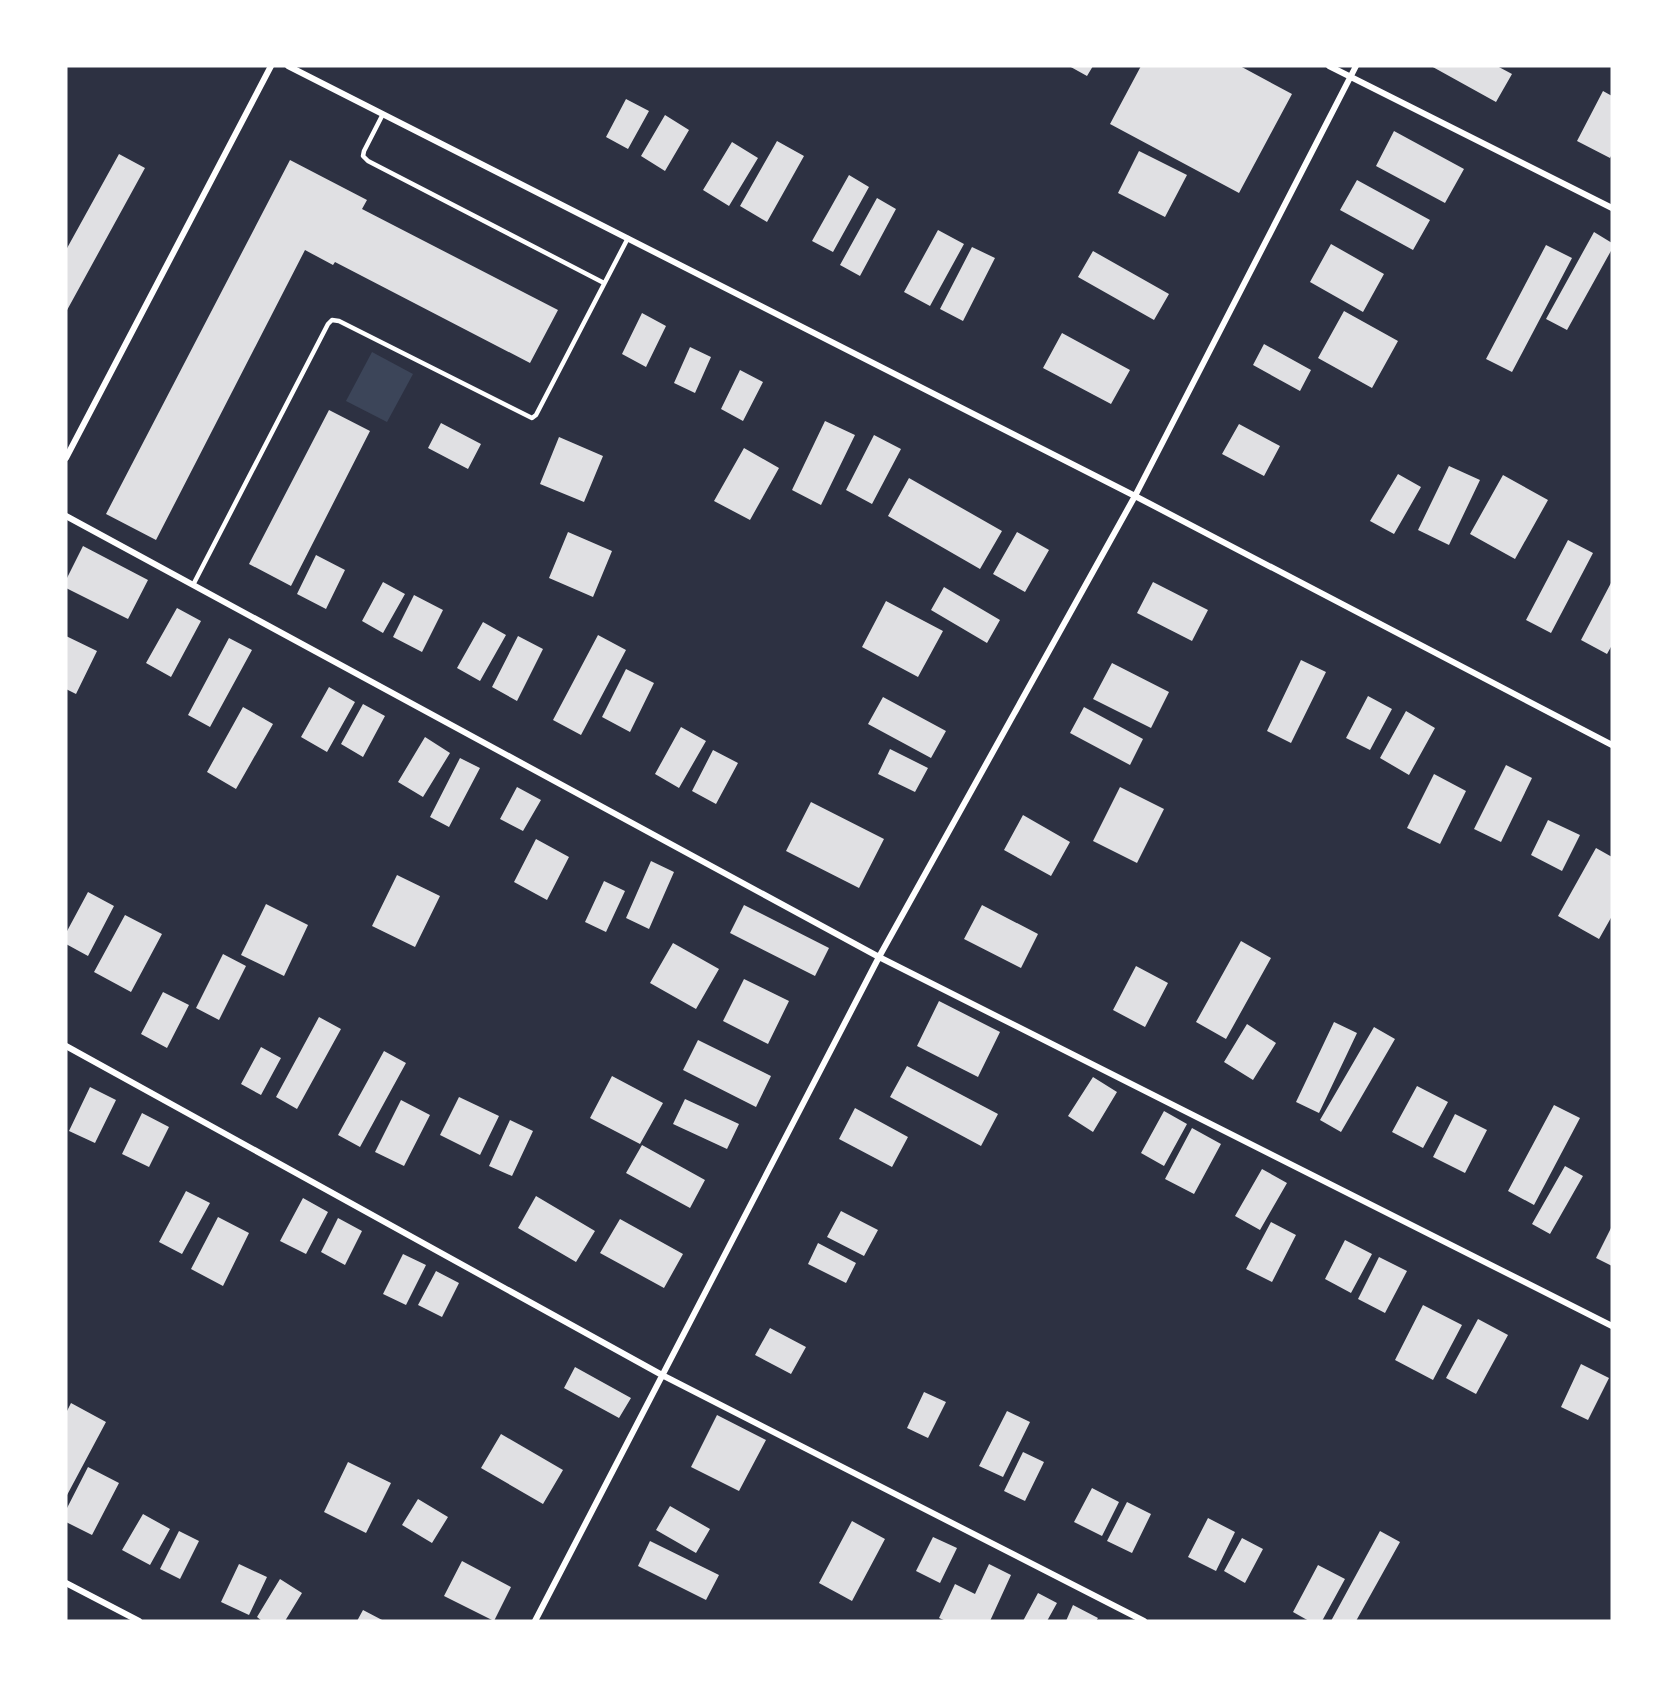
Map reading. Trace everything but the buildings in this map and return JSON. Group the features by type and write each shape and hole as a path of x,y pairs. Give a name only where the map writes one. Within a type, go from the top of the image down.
{"street":[{"path":"66,458 271,66"},
{"path":"288,66 1135,495 1612,745"},
{"path":"1329,66 1612,208"},
{"path":"535,1621 879,957 1135,495 1356,66"},
{"path":"66,516 879,957 1612,1326"},
{"path":"66,1046 662,1376 1144,1621"},
{"path":"66,1583 139,1621"}],"lane":[{"path":"383,114 364,150 363,156 368,161 604,283"},
{"path":"193,585 332,320 339,321 531,418 536,415 628,238"}],"shaded area":[{"path":"372,352 413,374 387,422 346,401"}]}
